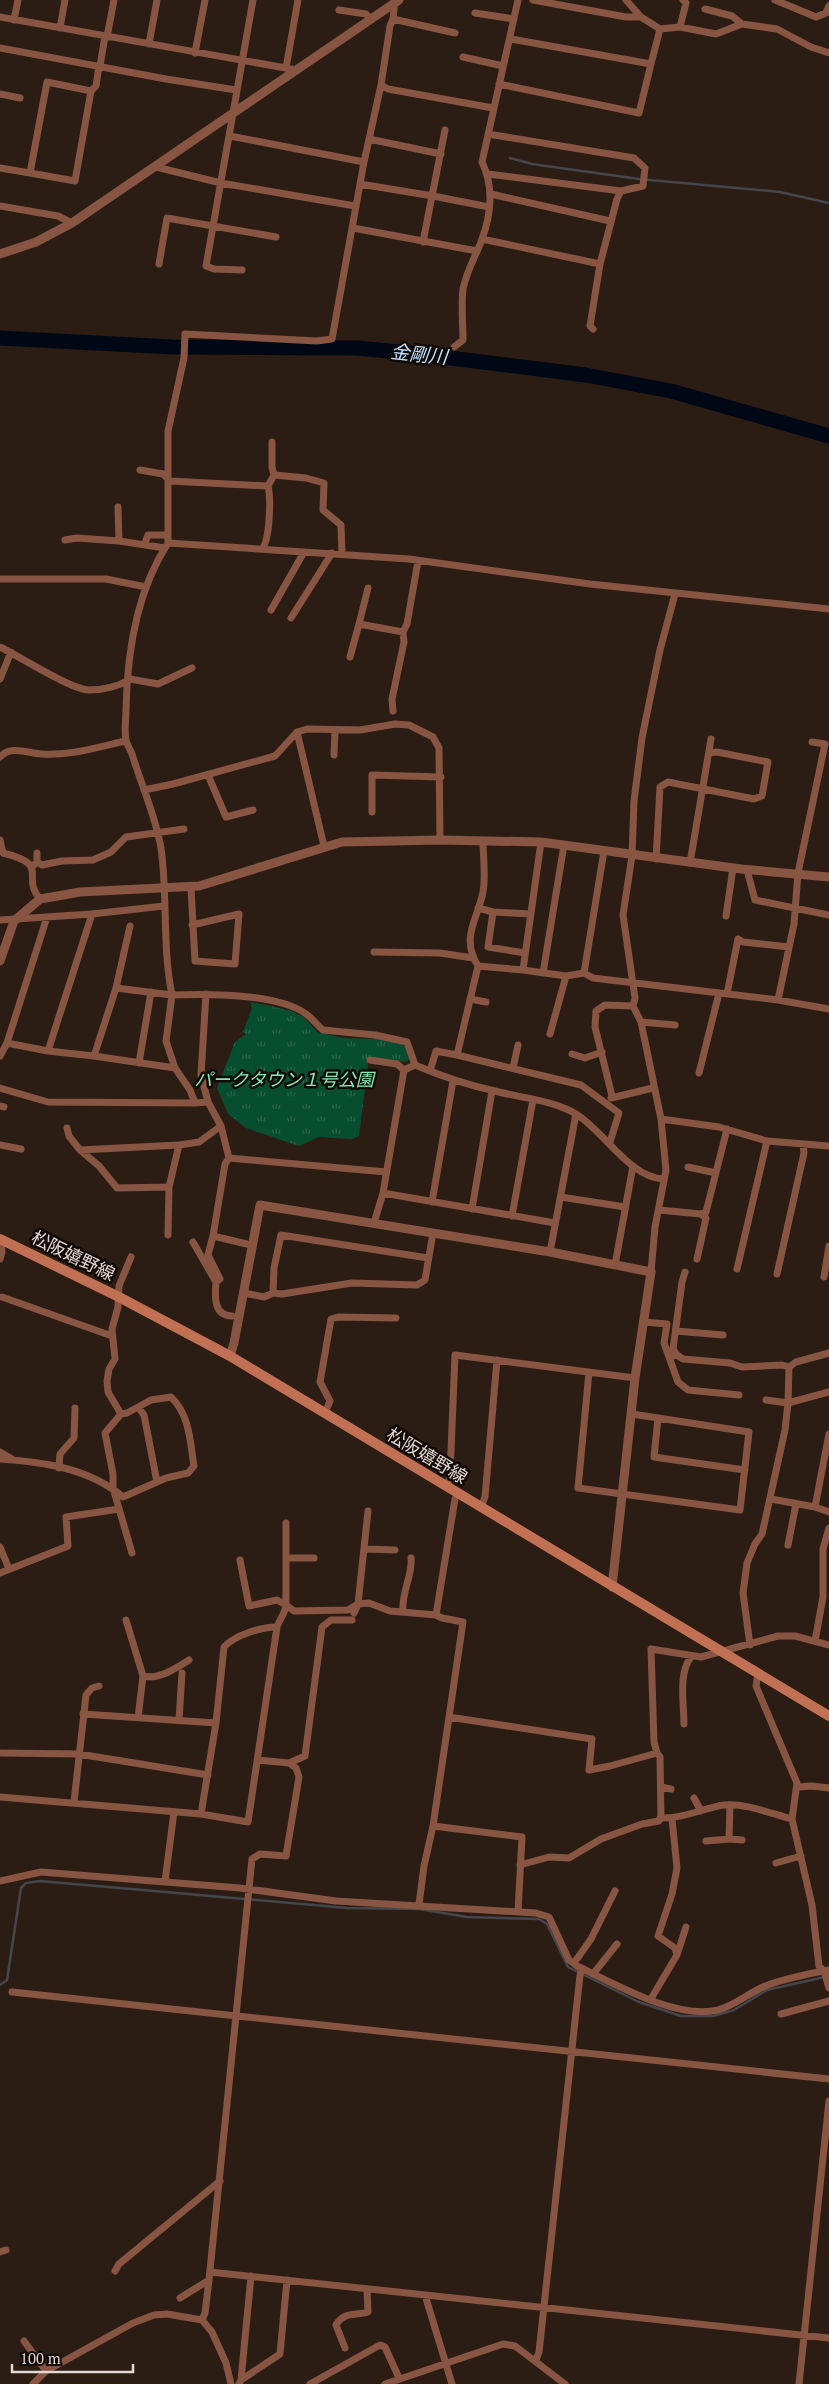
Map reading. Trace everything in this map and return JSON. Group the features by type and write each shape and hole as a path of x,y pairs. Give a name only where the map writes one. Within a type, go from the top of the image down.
{"main road":[{"name":"松阪嬉野線","path":"0,1239 119,1296 230,1356 829,1716"}],"street":[{"path":"14,20 18,0"},
{"path":"60,28 65,0"},
{"path":"0,168 75,181 91,91 96,86 114,0"},
{"path":"149,44 157,0"},
{"path":"195,53 205,0"},
{"path":"242,270 214,269 206,266 253,0"},
{"path":"286,68 298,0"},
{"path":"454,347 463,340 463,289 482,240 489,207 491,194 488,174 482,162 493,108 511,39 518,0"},
{"path":"533,0 626,17 641,17"},
{"path":"626,0 641,17 660,29 680,27 716,34 742,24 777,29 811,47 829,53"},
{"path":"680,27 686,3 683,0"},
{"path":"775,0 816,17 826,14 829,6"},
{"path":"0,254 36,242 72,223 396,1"},
{"path":"195,1103 190,1090 175,1068 166,1041 172,996 169,981 164,906 165,889 160,845 144,790 126,741 127,681 139,602 167,542 168,431 184,358 185,334 317,342 332,339 353,228 355,206 381,85 390,26 396,1"},
{"path":"705,9 732,16 742,24"},
{"path":"339,10 366,14 371,19"},
{"path":"474,13 514,19"},
{"path":"0,17 297,70"},
{"path":"393,19 455,33"},
{"path":"499,84 639,112 660,29"},
{"path":"511,39 651,64"},
{"path":"0,48 236,90"},
{"path":"463,58 503,66"},
{"path":"30,173 47,82 91,91"},
{"path":"381,85 388,89 493,108"},
{"path":"0,94 20,98"},
{"path":"423,242 445,130"},
{"path":"488,134 634,158 645,168 643,186 621,191 488,174"},
{"path":"230,136 364,162"},
{"path":"369,139 440,154"},
{"path":"156,167 221,183 355,206"},
{"path":"360,184 489,207"},
{"path":"593,329 590,326 600,264 610,221 621,191"},
{"path":"491,194 610,221"},
{"path":"0,206 58,216 72,223"},
{"path":"159,264 167,218 276,237"},
{"path":"353,228 477,251"},
{"path":"482,240 600,264"},
{"path":"262,549 265,546 269,518 268,486 274,475 272,468 272,442"},
{"path":"140,470 163,474 170,481 268,486"},
{"path":"274,475 306,478 324,483 323,510 342,525 342,553"},
{"path":"118,506 120,541"},
{"path":"145,543 148,535 167,542"},
{"path":"65,540 77,538 145,543 167,542 342,553 675,594 829,609"},
{"path":"271,610 304,552"},
{"path":"291,618 332,553"},
{"path":"393,711 392,699 404,642 403,632 407,624 418,561"},
{"path":"0,579 106,580 146,587"},
{"path":"350,657 368,588"},
{"path":"612,1587 635,1378 663,1179 666,1170 661,1119 641,1022 633,1006 635,998 623,914 632,856 634,801 642,738 660,650 675,594"},
{"path":"360,624 403,632"},
{"path":"0,647 41,669 88,690 123,684 130,679 158,684 192,668"},
{"path":"0,678 11,652"},
{"path":"144,790 208,775 275,756 297,732 307,729 360,730 395,724 409,725 433,737 439,748 441,777 440,840"},
{"path":"334,755 335,730"},
{"path":"297,732 324,846"},
{"path":"690,863 711,740"},
{"path":"0,757 4,753 15,750 40,754 80,752 126,741"},
{"path":"778,1000 789,947 798,873 825,744 812,742"},
{"path":"656,859 660,787 668,782 754,799 762,796 768,762 718,752 709,753"},
{"path":"208,775 226,817 254,810"},
{"path":"372,812 372,775 441,777"},
{"path":"0,840 3,853 42,865 62,861 93,860 111,852 126,838 184,829"},
{"path":"0,961 14,921 40,899 80,892 191,888 342,842 440,840 541,842 656,859 747,870 829,877"},
{"path":"458,1055 478,966 473,958 470,935 483,891 483,841"},
{"path":"523,970 541,842"},
{"path":"543,973 564,845"},
{"path":"584,973 604,851"},
{"path":"37,853 34,864 36,894 40,899"},
{"path":"726,916 733,868"},
{"path":"747,870 756,900 829,915"},
{"path":"191,888 192,925 195,961 235,964 240,914 192,925"},
{"path":"0,920 14,921 164,906"},
{"path":"478,908 493,912 530,914"},
{"path":"493,912 488,947 525,953"},
{"path":"48,1050 92,914"},
{"path":"0,1056 7,1043 47,917"},
{"path":"94,1056 116,988 130,926"},
{"path":"727,994 738,939 743,942 789,947"},
{"path":"374,952 440,953 473,958"},
{"path":"478,966 566,976 584,973 592,978 778,1000 828,1009 829,1000"},
{"path":"550,1034 566,976"},
{"path":"116,988 172,996 206,994 253,998 290,1006 306,1014 323,1030 375,1035 407,1042 415,1065"},
{"path":"139,1062 151,992"},
{"path":"699,1073 719,993"},
{"path":"206,994 201,1075 208,1102 221,1126 228,1158 225,1164 208,1255 220,1279 216,1282 214,1300 218,1310 226,1316 232,1316"},
{"path":"470,999 486,1002"},
{"path":"612,1096 595,1027 596,1011 605,1005 633,1006"},
{"path":"641,1022 675,1025"},
{"path":"7,1043 175,1068"},
{"path":"513,1068 518,1045"},
{"path":"430,1071 436,1052 458,1055 581,1086 619,1113 610,1142"},
{"path":"572,1054 586,1058 602,1052"},
{"path":"370,1060 397,1064 404,1070"},
{"path":"404,1070 415,1065 453,1081 566,1108 610,1142 633,1166 656,1179 663,1179"},
{"path":"374,1223 383,1193 404,1070"},
{"path":"432,1202 453,1081"},
{"path":"0,1088 48,1102 208,1102"},
{"path":"606,1103 612,1096 654,1088"},
{"path":"472,1209 492,1091"},
{"path":"512,1216 533,1100"},
{"path":"550,1252 562,1197 576,1114"},
{"path":"661,1119 727,1129 767,1141 829,1146"},
{"path":"80,1150 179,1145 199,1142 211,1131 221,1126"},
{"path":"67,1128 69,1136 80,1150 99,1166 118,1188 169,1187"},
{"path":"659,1210 701,1214 706,1212 727,1129"},
{"path":"737,1269 767,1141"},
{"path":"777,1274 804,1153 803,1144"},
{"path":"0,1145 21,1149"},
{"path":"168,1235 169,1187 179,1145"},
{"path":"228,1158 386,1172"},
{"path":"614,1265 633,1166"},
{"path":"688,1167 716,1173"},
{"path":"383,1193 555,1223"},
{"path":"562,1197 625,1207"},
{"path":"230,1356 244,1294 251,1245 260,1205 550,1252 651,1272"},
{"path":"697,1258 706,1218 701,1214"},
{"path":"244,1294 264,1297 273,1293 282,1294 352,1284 417,1285 425,1280 433,1233"},
{"path":"213,1236 251,1245"},
{"path":"273,1293 274,1268 281,1236 428,1258"},
{"path":"0,1239 2,1252 0,1259"},
{"path":"193,1242 216,1282"},
{"path":"824,1277 829,1246"},
{"path":"121,1414 108,1392 109,1368 115,1359 112,1336 113,1319 118,1307 119,1286 131,1257"},
{"path":"686,1272 682,1282 673,1349 677,1355 682,1359 742,1367 782,1365 789,1367"},
{"path":"2,1297 112,1336"},
{"path":"326,1413 330,1401 320,1382 331,1319 338,1317 396,1318"},
{"path":"644,1322 667,1324 664,1343 668,1357 678,1382 688,1390 739,1395"},
{"path":"676,1331 723,1335"},
{"path":"789,1367 796,1362 829,1353"},
{"path":"447,1486 450,1476 455,1355 635,1378"},
{"path":"668,1357 677,1355"},
{"path":"481,1507 485,1497 497,1360"},
{"path":"750,1645 743,1593 747,1563 755,1544 762,1534 771,1499 785,1430 789,1367"},
{"path":"589,1372 578,1488 740,1510 749,1432 632,1414"},
{"path":"766,1400 788,1403 829,1392"},
{"path":"0,1459 83,1472 113,1488 123,1497 157,1482 188,1473 194,1466 187,1423 178,1404 171,1398 151,1400 121,1414 105,1433 113,1474 113,1488 132,1553"},
{"path":"138,1407 144,1414 157,1482"},
{"path":"59,1468 60,1454 74,1438 75,1408"},
{"path":"658,1418 654,1457 745,1470"},
{"path":"815,1507 829,1434"},
{"path":"0,1452 15,1460"},
{"path":"436,1615 455,1499"},
{"path":"771,1499 815,1507 829,1512"},
{"path":"788,1545 796,1504"},
{"path":"0,1573 68,1546 66,1517 119,1509"},
{"path":"257,1760 289,1763 305,1756 322,1627 331,1620 353,1616 358,1604 368,1511"},
{"path":"0,1797 201,1814 248,1822 277,1628 280,1618 286,1610 286,1522"},
{"path":"815,1642 823,1597 823,1549 829,1528"},
{"path":"0,1547 9,1569"},
{"path":"365,1549 395,1550"},
{"path":"287,1558 314,1558"},
{"path":"402,1612 406,1580 412,1567 411,1558"},
{"path":"240,1560 249,1606 278,1600 294,1611 348,1610 358,1604 368,1603 390,1611 436,1615 463,1622 433,1826 424,1866 419,1904"},
{"path":"126,1620 143,1676 138,1718"},
{"path":"201,1814 216,1723 224,1647 231,1640 269,1627 277,1628"},
{"path":"520,1865 549,1857 569,1858 601,1839 642,1824 659,1821 660,1757 654,1742 651,1649 691,1657 722,1652 778,1636 795,1636 829,1645"},
{"path":"684,1724 684,1678 688,1661 691,1657"},
{"path":"143,1676 149,1677 168,1672 189,1660"},
{"path":"178,1720 182,1673"},
{"path":"758,1674 756,1686 798,1787 792,1819 812,1905 819,1966 826,1971 829,1988"},
{"path":"74,1802 86,1695 92,1688 100,1686"},
{"path":"83,1714 216,1723"},
{"path":"449,1717 592,1739 589,1770 657,1753"},
{"path":"0,1753 79,1754 208,1775"},
{"path":"202,2320 205,2313 210,2276 252,1859 260,1854 286,1856 299,1777 296,1768 289,1763"},
{"path":"661,1787 672,1789"},
{"path":"798,1787 829,1788"},
{"path":"694,1798 700,1812"},
{"path":"660,1818 672,1819 730,1805 792,1819"},
{"path":"729,1839 730,1805"},
{"path":"165,1881 174,1812"},
{"path":"672,1819 677,1868 672,1894 658,1936 675,1948 677,1954"},
{"path":"433,1826 522,1837 518,1912"},
{"path":"706,1841 742,1840"},
{"path":"776,1863 801,1856"},
{"path":"0,1881 41,1872 249,1889 336,1901 419,1904 536,1913 549,1917 569,1960 582,1969 653,2001 690,2011 718,2010 760,1988 826,1971"},
{"path":"574,1963 591,1939 615,1891"},
{"path":"653,2001 652,1997 677,1954 686,1927"},
{"path":"593,1974 617,1944"},
{"path":"536,2360 539,2352 571,2052 582,1969"},
{"path":"12,1992 829,2079"},
{"path":"781,2014 829,2001"},
{"path":"799,2384 829,2101"},
{"path":"115,2270 119,2264 220,2181"},
{"path":"180,2298 210,2276 251,2276 829,2338"},
{"path":"240,2382 251,2276"},
{"path":"240,2382 280,2354 287,2280"},
{"path":"345,2348 336,2325 340,2318 346,2315 368,2312 367,2289"},
{"path":"425,2295 452,2384"},
{"path":"33,2384 46,2371 133,2323 154,2315 167,2314 202,2320 212,2332 226,2363 232,2384"},
{"path":"24,2341 46,2371"},
{"path":"385,2384 503,2344 515,2346 536,2360 565,2384"},
{"path":"310,2384 380,2345 385,2347 399,2378"}],"green space":[{"name":"パークタウン１号公園","path":"250,1002 289,1010 304,1017 317,1032 344,1038 377,1039 404,1045 410,1058 406,1062 369,1057 359,1136 352,1139 319,1137 299,1146 246,1128 228,1114 217,1088 235,1042 246,1034 243,1032 252,1008"}],"waterway":[{"path":"510,158 532,164 639,179 780,192 829,203"},
{"name":"金剛川","path":"0,338 173,347 357,348 410,353 586,375 671,391 829,436"},
{"path":"0,1985 7,1980 21,1888 26,1883 40,1881 347,1908 419,1909 467,1917 539,1919 547,1924 568,1967 639,2002 681,2016 713,2016 734,2010 767,1990 829,1976"}]}
